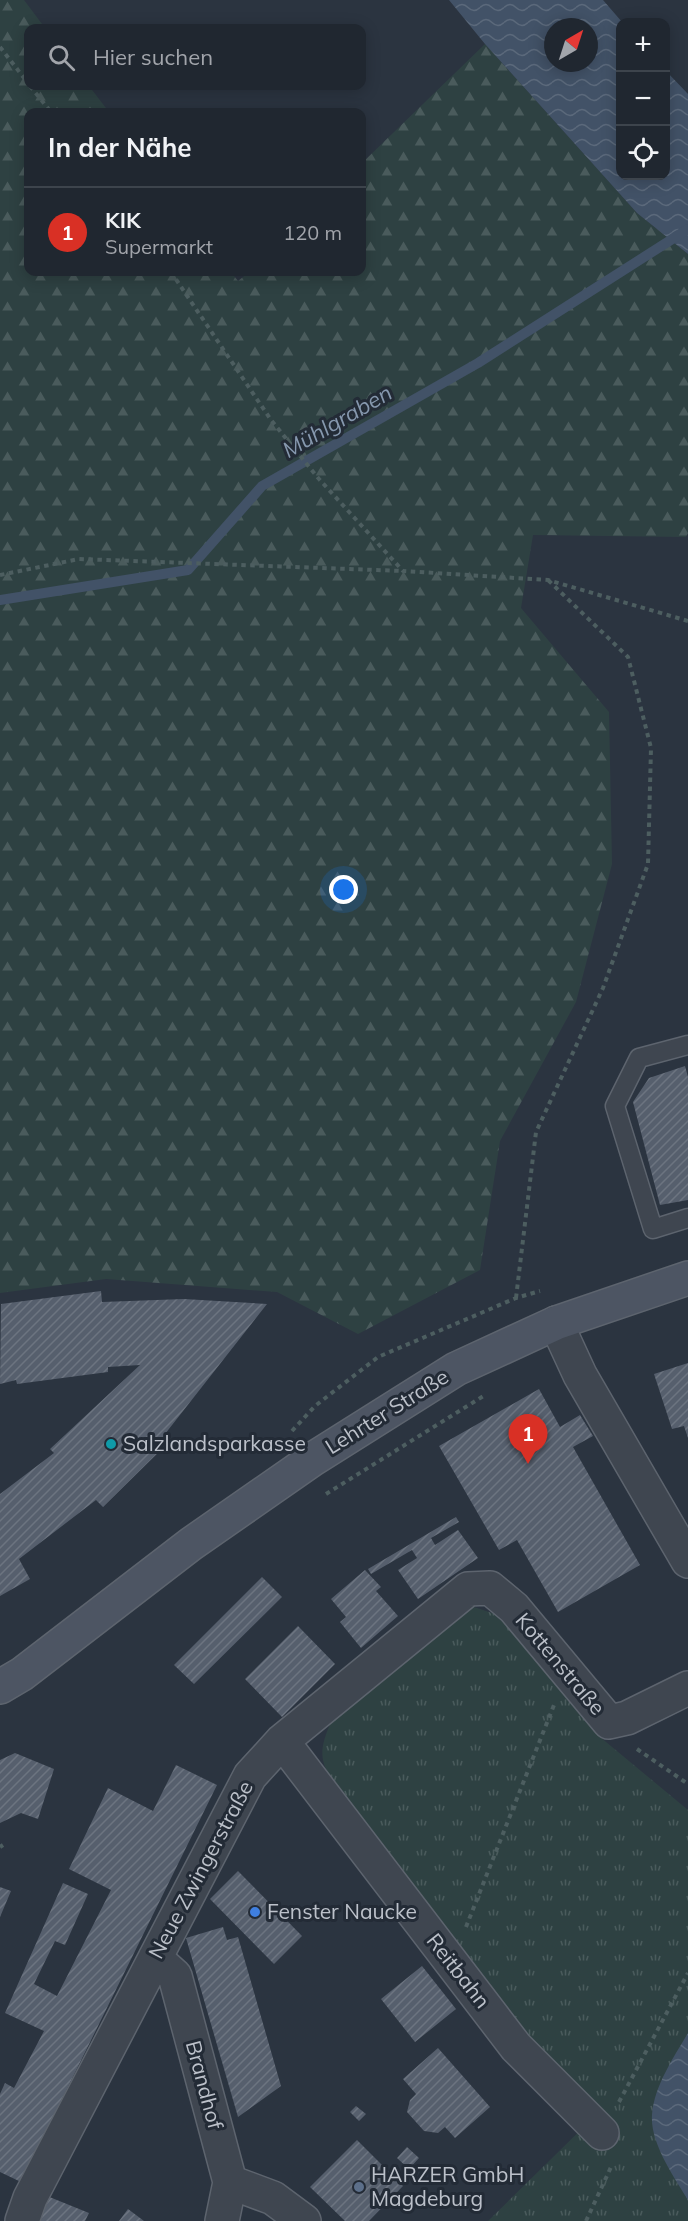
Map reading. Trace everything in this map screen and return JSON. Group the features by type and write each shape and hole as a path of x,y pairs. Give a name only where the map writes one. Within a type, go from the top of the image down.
{"main road":[{"name":"Lehrter Straße","path":"0,1687 22,1674 191,1544 384,1412 456,1369 556,1323 688,1278"}],"street":[{"path":"556,1323 596,1403 688,1561"},
{"name":"Kottenstraße","path":"468,1589 490,1588 514,1608 609,1722 627,1718 688,1688"},
{"name":"Neue Zwingerstraße","path":"22,2221 30,2198 250,1776 282,1741 468,1589"},
{"name":"Reitbahn","path":"282,1741 516,2047 602,2133"},
{"name":"Brandhof","path":"155,1958 175,1977 230,2182 222,2221"},
{"path":"230,2182 273,2198 304,2221"}],"lane":[{"path":"688,1045 639,1058 615,1106 653,1229 688,1218"}],"path":[{"path":"0,47 24,78"},
{"path":"34,90 48,108"},
{"path":"174,276 271,420 319,479 403,571"},
{"path":"0,575 79,559 403,571 548,580 688,621"},
{"path":"516,1298 536,1132 603,988 648,864 651,748 628,657 548,580"},
{"path":"317,1498 494,1391"},
{"path":"451,1963 567,1674"},
{"path":"609,1722 643,1754 688,1784"},
{"path":"587,2220 619,2150 602,2133 688,1973"}],"green space":[{"path":"0,0 24,0 42,24 24,24 24,90 92,90 106,108 24,108 24,276 234,276 238,281 244,276 366,276 366,159 485,44 637,213 688,254 688,533 686,537 533,535 521,608 609,712 612,864 576,1002 500,1141 480,1270 358,1334 277,1292 106,1279 0,1293"},
{"path":"471,1606 507,1618 600,1737 688,1810 688,2221 488,2221 600,2111 527,2039 344,1800 323,1762 323,1744 332,1720"}],"water":[{"path":"449,0 603,0 619,18 616,18 616,180 670,180 670,75 688,94 688,254 637,213 485,44"},
{"path":"688,2033 688,2200 659,2148 652,2126 652,2115 656,2093"}],"building":[{"path":"685,1066 688,1077 688,1200 660,1205 633,1102 649,1078"},
{"name":"Salzlandsparkasse","path":"101,1291 102,1302 184,1299 267,1304 165,1434 172,1439 103,1507 96,1500 19,1559 30,1579 0,1596 0,1494 54,1453 50,1449 140,1365 108,1367 108,1372 17,1384 16,1380 0,1384 1,1304"},
{"path":"688,1363 688,1438 684,1426 672,1429 654,1374"},
{"path":"539,1389 560,1427 580,1415 593,1436 573,1447 640,1565 558,1612 517,1540 499,1550 439,1446"},
{"path":"456,1517 459,1522 431,1538 435,1545 458,1530 478,1558 418,1599 398,1570 417,1558 412,1550 371,1574 368,1569"},
{"path":"365,1570 381,1587 376,1591 398,1616 361,1648 340,1622 346,1617 331,1599"},
{"path":"262,1577 282,1597 194,1684 174,1665"},
{"path":"298,1626 335,1664 282,1717 245,1679"},
{"path":"15,1753 54,1769 38,1819 21,1813 0,1823 0,1760"},
{"path":"176,1765 217,1785 21,2182 0,2172 0,2094 5,2083 14,2088 44,2031 5,2013 63,1883 88,1894 65,1945 55,1941 34,1984 57,1996 111,1890 69,1869 108,1788 153,1811"},
{"path":"238,1871 302,1936 274,1964 210,1899"},
{"path":"0,1887 11,1891 0,1917"},
{"path":"223,1927 227,1940 238,1937 281,2086 238,2117 186,1938"},
{"path":"422,1966 456,2009 415,2042 381,1999"},
{"path":"438,2048 490,2107 455,2138 445,2127 438,2133 424,2131 407,2112 410,2100 416,2094 403,2079"},
{"path":"356,2106 366,2114 359,2121 350,2112"},
{"path":"357,2140 403,2186 369,2221 345,2221 310,2187"},
{"path":"407,2147 419,2158 409,2169 397,2158"},
{"path":"47,2196 89,2213 85,2221 37,2221"},
{"path":"128,2209 144,2221 119,2221"}],"waterway":[{"name":"Mühlgraben","path":"0,600 188,570 262,486 478,363 688,229"}],"place":[{"name":"Salzlandsparkasse","path":"111,1444"},
{"name":"KIK","path":"528,1464"},
{"name":"Fenster Naucke","path":"255,1912"},
{"name":"HARZER GmbH Magdeburg","path":"359,2187"}]}
